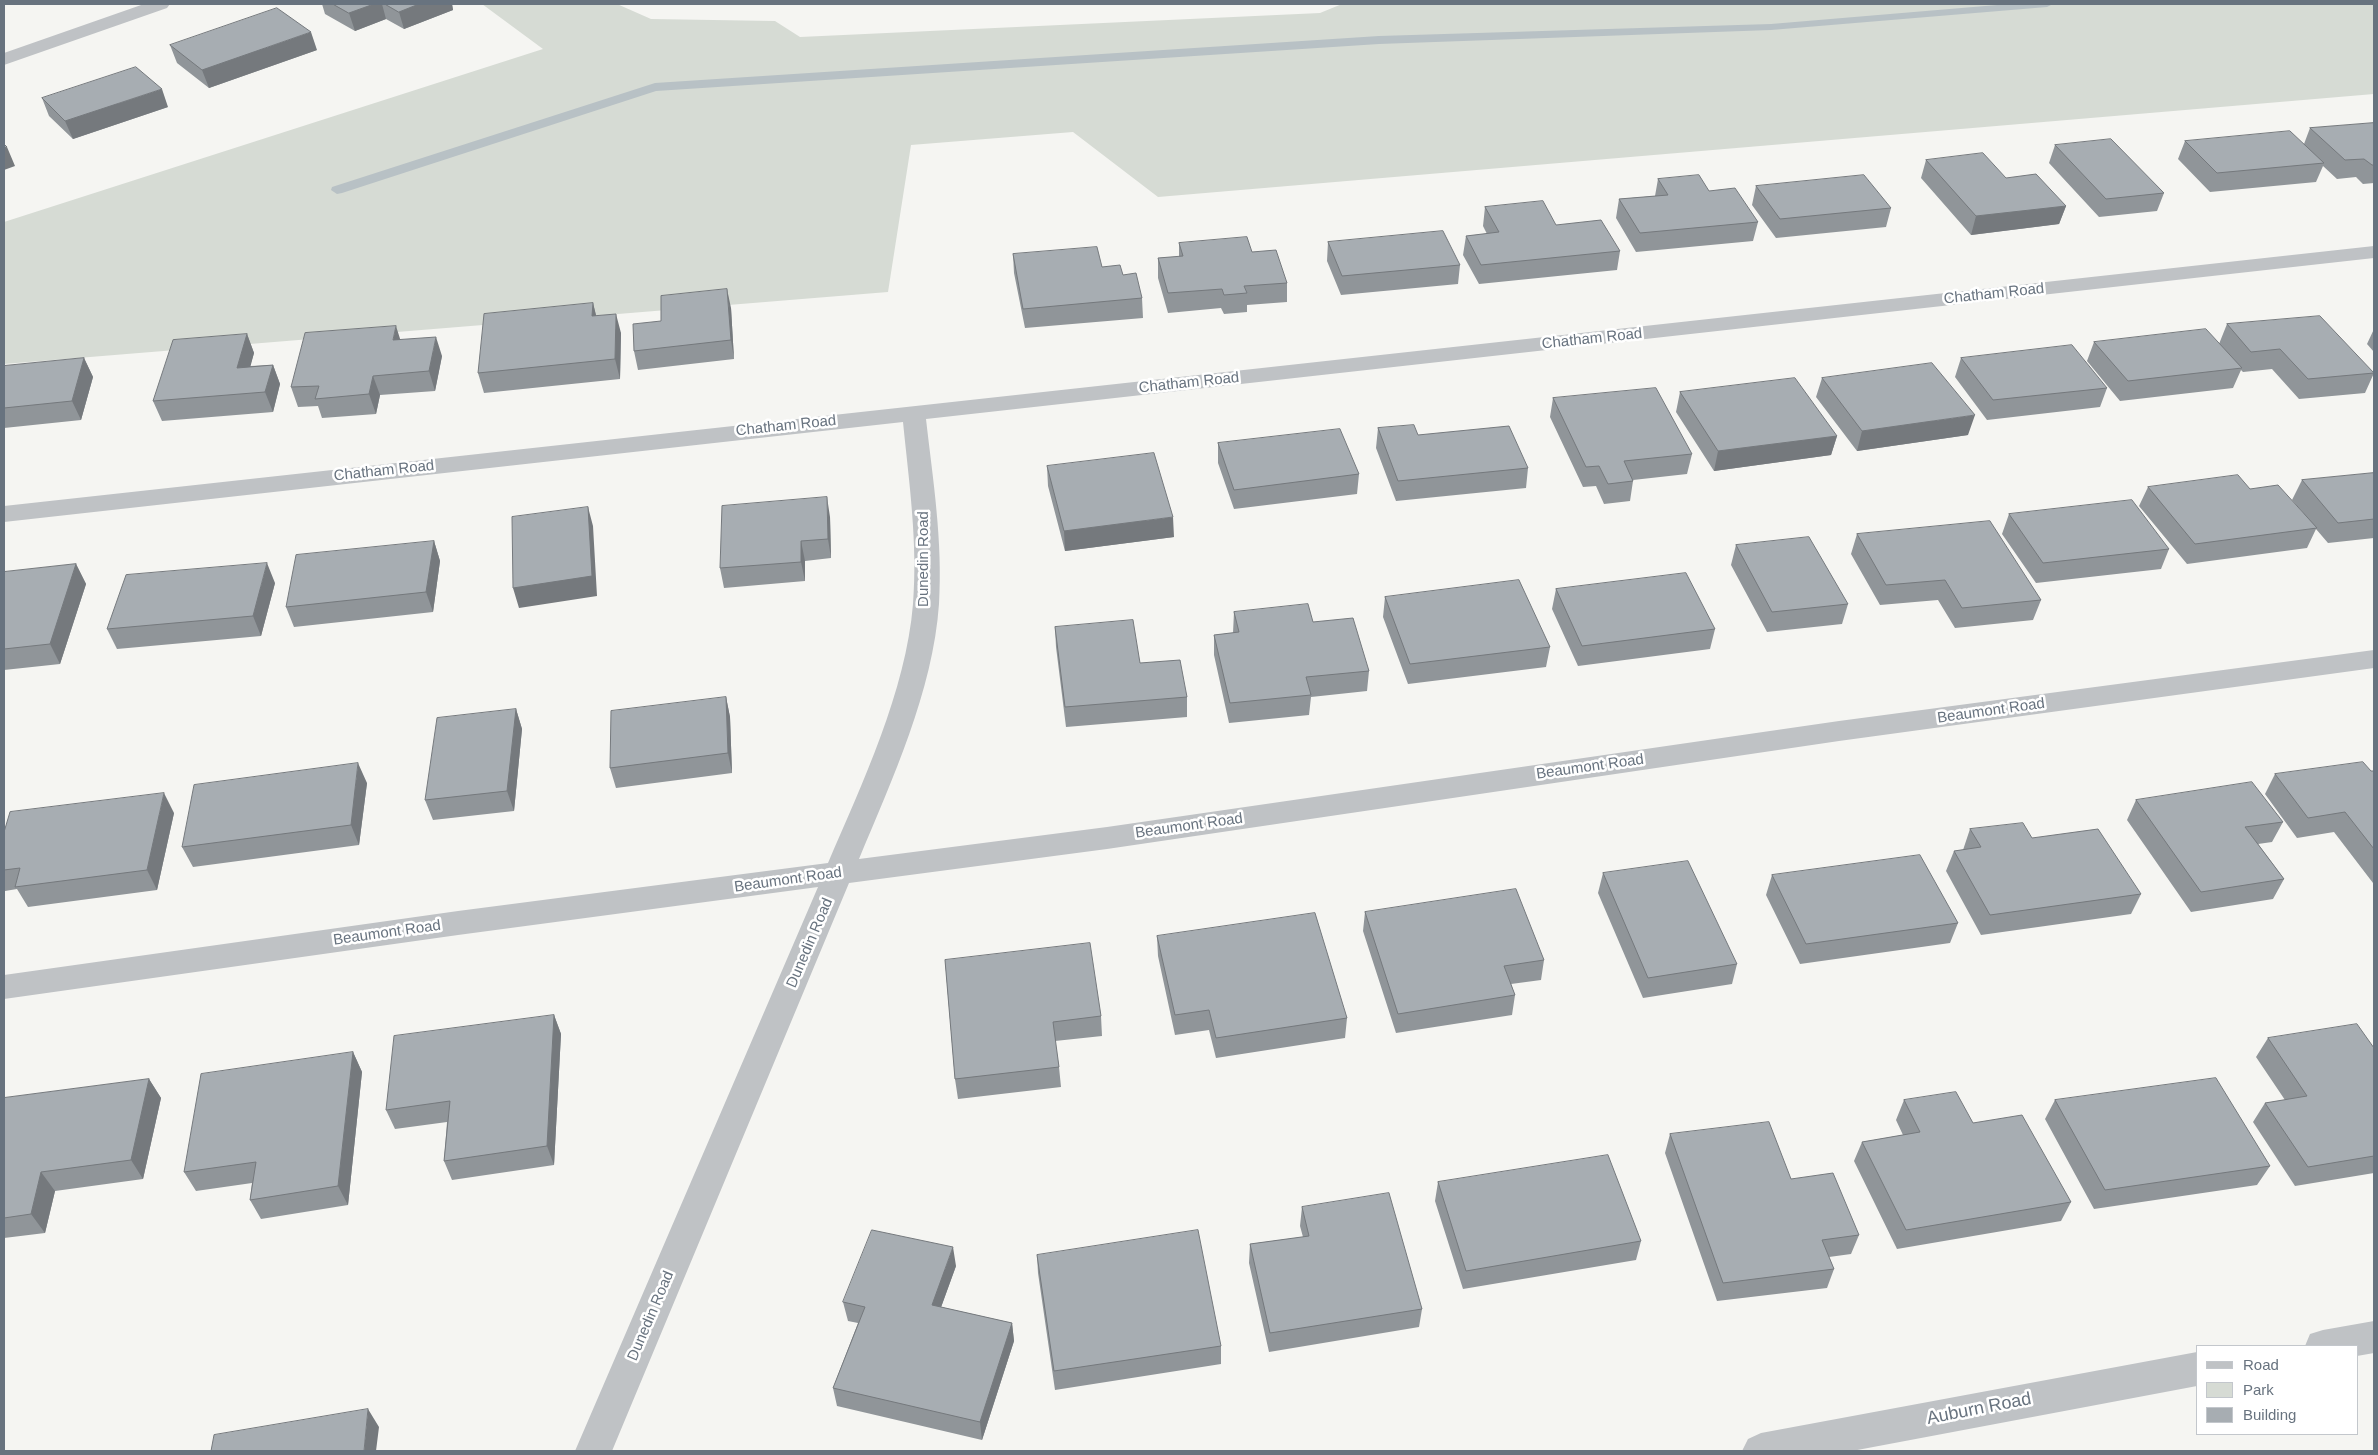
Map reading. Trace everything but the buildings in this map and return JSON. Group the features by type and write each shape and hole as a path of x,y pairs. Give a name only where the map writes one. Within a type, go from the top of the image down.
{"street":[{"path":"4,59 161,4"},
{"name":"Chatham Road","path":"4,514 2374,252"},
{"name":"Dunedin Road","path":"594,1451 884,766 918,655 926,605 926,531 914,412"},
{"name":"Beaumont Road","path":"4,987 1117,837 1839,731 2374,659"},
{"path":"2329,1345 2374,1337"},
{"name":"Auburn Road","path":"1761,1451 2196,1369"}],"green space":[{"path":"482,4 617,4 651,19 775,21 800,37 1320,13 1342,4 2374,4 2374,94 1158,197 1073,132 911,145 888,292 4,364 4,222 543,49"}],"waterway":[{"path":"337,190 655,87 1379,40 1771,27 2047,4"}]}
